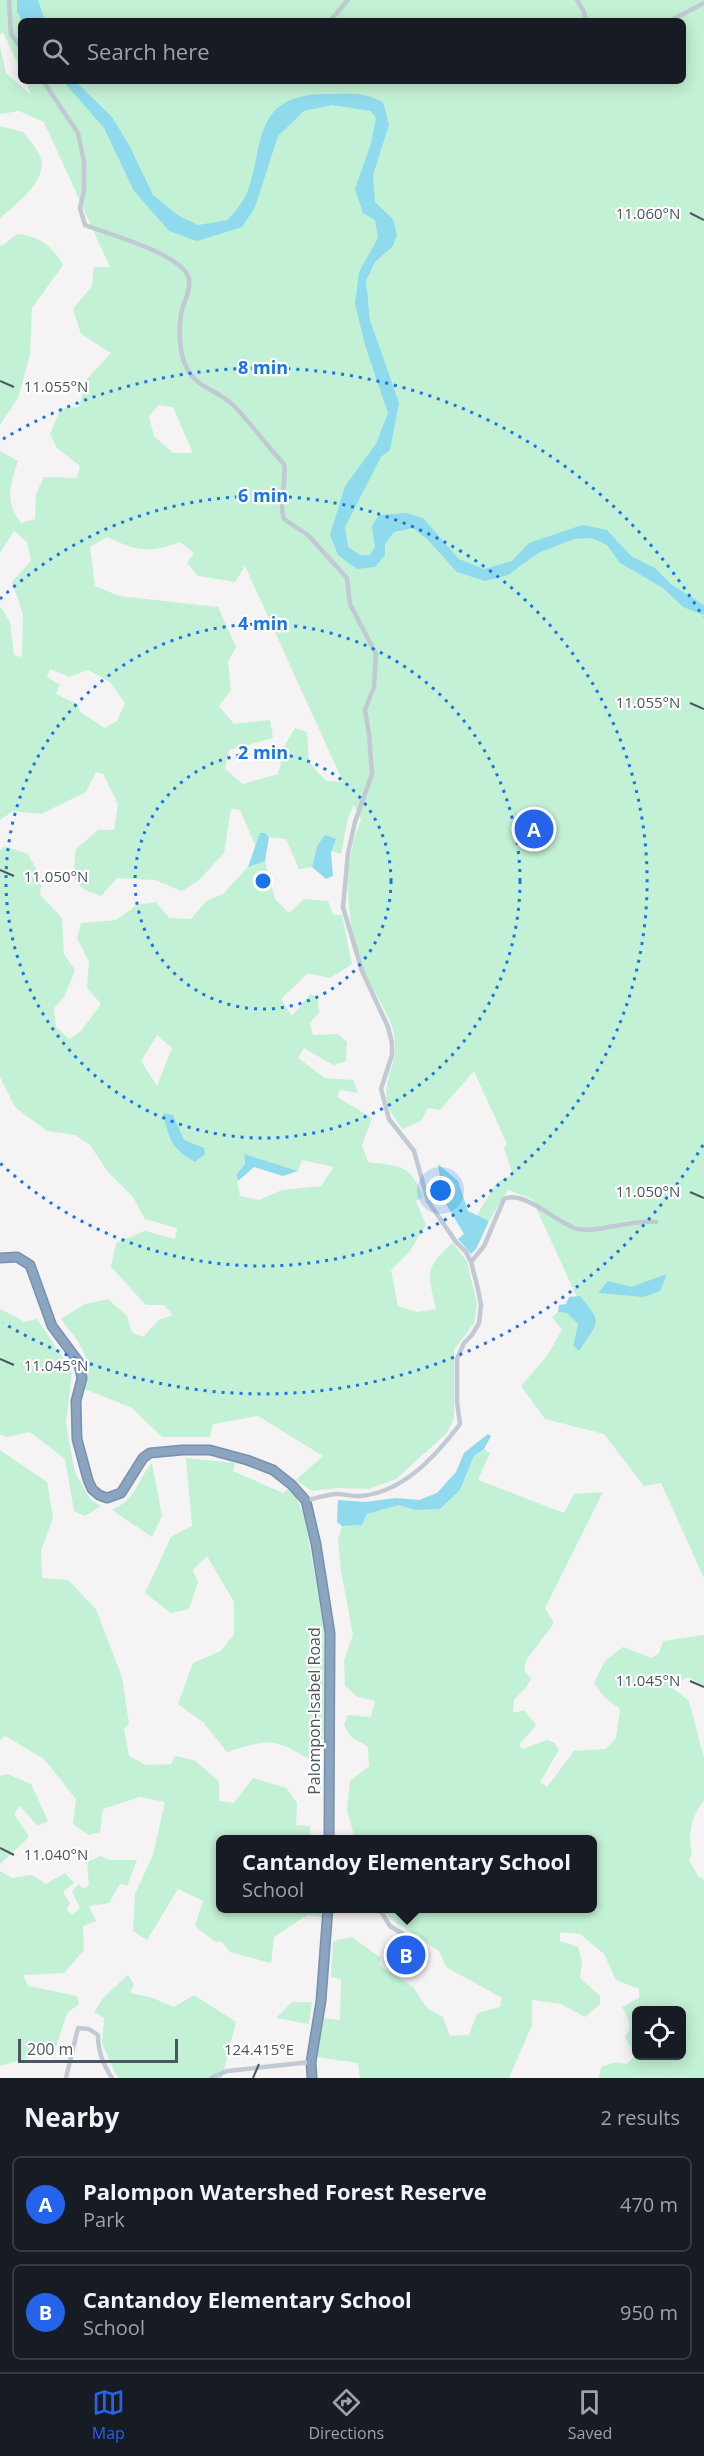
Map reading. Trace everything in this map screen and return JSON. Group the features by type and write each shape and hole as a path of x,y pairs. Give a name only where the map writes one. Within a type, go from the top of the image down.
{"highway":[{"path":"0,1258 17,1257 30,1265 52,1326 78,1361 82,1378 76,1401 77,1439 88,1480 92,1489 99,1495 107,1498 121,1493 143,1458 150,1453 210,1450 273,1470 292,1485 306,1501"},
{"name":"Palompon-Isabel Road","path":"306,1501 316,1544 330,1633 329,1835"},
{"path":"312,2078 310,2061 321,2001 330,1913"}],"street":[{"path":"9,0 11,34 18,44"},
{"path":"333,18 348,0"},
{"path":"577,0 585,18"},
{"path":"676,18 704,3"},
{"path":"45,84 78,134 84,162 84,190 80,208 85,225 109,236 137,242 163,255 188,276 189,290 182,307 180,326 184,363 202,387 231,403 284,464 286,475 281,510 284,519 309,535 347,578 350,604 376,654 374,687 365,710 372,774 355,822 348,853 343,907 362,971 388,1026 392,1043 392,1055 381,1089 389,1119 414,1151 428,1202 434,1214 466,1252 471,1262 482,1305 479,1323 464,1343 457,1359 460,1424 418,1471 399,1484 370,1495 357,1497 335,1494 306,1501"},
{"path":"471,1262 484,1246 504,1199 511,1196 519,1196 576,1229 588,1231 640,1220 656,1222"},
{"path":"383,1913 398,1932 422,1946"},
{"path":"66,2078 78,2028 89,2029 98,2035 98,2046 104,2066 112,2078"},
{"path":"211,2078 227,2071 310,2061"}],"green space":[{"path":"0,0 704,0 704,1578 661,1483 644,1486 604,1434 545,1419 521,1386 547,1356 562,1330 552,1317 558,1312 567,1313 578,1324 573,1346 578,1350 592,1330 532,1199 508,1190 489,1221 477,1215 497,1182 513,1175 504,1148 507,1144 474,1071 440,1110 428,1108 421,1121 403,1129 387,1103 386,1092 395,1049 394,1035 389,1019 363,969 357,952 350,914 348,875 350,856 361,820 354,805 348,818 341,854 317,846 312,867 299,869 286,839 269,837 265,833 260,833 256,847 240,810 231,809 224,853 198,881 182,891 155,880 117,878 101,896 83,889 73,877 76,849 98,830 114,830 118,804 103,774 96,772 86,792 41,814 13,811 0,820 0,606 10,622 14,655 22,657 23,614 12,582 31,561 27,542 14,531 0,553 0,451 18,461 10,493 12,508 21,523 35,519 36,494 44,477 77,478 80,466 57,448 50,434 61,408 79,407 86,380 111,353 81,334 73,309 92,286 94,267 110,267 44,122 19,111 0,114 0,46 6,73 31,95 27,84 686,84 686,18 18,18 18,64 3,32 0,35","holes":["158,405 173,407 193,453 173,453 154,436 149,417","107,537 143,549 160,548 180,542 194,553 187,563 198,576 235,582 245,566 343,782 326,781 309,762 307,732 295,728 286,743 278,774 243,784 225,769 229,750 273,738 270,720 234,724 219,706 231,690 228,662 236,647 218,607 119,596 95,586 90,547","50,669 69,677 88,670 110,682 125,703 117,721 105,728 80,712 77,704 56,694 60,685 47,677"]},
{"path":"0,126 23,132 38,152 42,167 35,184 14,207 0,218"},
{"path":"17,234 38,239 44,243 63,265 32,308 30,355 18,398 0,425 0,245 2,246"},
{"path":"4,846 28,854 42,880 40,895 62,918 64,954 75,970 64,997 54,1008 56,1027 69,1039 81,1031 101,1004 87,988 89,962 77,938 81,923 116,920 137,905 156,902 169,918 191,919 206,901 223,894 248,867 265,861 275,899 289,913 304,899 328,901 333,915 342,915 352,964 330,978 308,973 281,999 292,1016 310,994 318,998 319,1013 310,1023 313,1035 338,1034 347,1042 346,1061 333,1065 304,1048 298,1058 325,1078 353,1080 358,1093 340,1090 337,1097 372,1118 362,1145 368,1162 396,1166 409,1172 423,1197 416,1201 426,1225 409,1252 391,1270 398,1306 417,1312 436,1309 430,1272 437,1259 453,1243 467,1262 477,1304 474,1323 454,1350 454,1419 447,1433 396,1479 369,1489 338,1488 312,1491 296,1480 323,1456 258,1416 213,1424 210,1437 162,1437 132,1408 85,1389 86,1358 61,1319 85,1304 108,1299 127,1316 132,1332 143,1337 159,1320 173,1315 164,1305 146,1305 111,1267 116,1243 145,1231 175,1239 177,1228 145,1219 133,1197 108,1172 90,1145 75,1135 47,1131 15,1107 0,1077 0,851","holes":["157,1035 172,1048 157,1086 141,1061","244,1155 298,1171 302,1160 334,1167 321,1186 282,1190 259,1200 240,1196 236,1175 245,1164"]},
{"path":"0,1309 25,1322 37,1319 72,1371 66,1423 72,1457 76,1474 90,1499 101,1506 85,1516 74,1511 65,1459 30,1432 7,1437 0,1434"},
{"path":"484,1449 490,1453 478,1480 564,1513 574,1494 603,1492 545,1608 554,1623 527,1659 524,1670 531,1679 525,1689 514,1699 513,1713 524,1710 536,1725 519,1745 523,1749 547,1740 555,1743 559,1750 540,1782 547,1787 574,1751 606,1749 616,1738 620,1709 604,1697 594,1683 605,1661 623,1647 652,1658 659,1653 663,1641 704,1635 704,1687 689,1677 670,1686 689,1701 704,1758 704,1801 696,1812 692,1826 690,1840 692,1853 689,1860 698,1876 704,1880 704,2078 599,2078 601,2067 616,2062 627,2064 632,2059 686,2060 686,2006 632,2006 632,2050 625,2037 630,2026 622,2007 639,1998 639,1989 616,1980 604,1954 580,1934 560,1932 560,1941 578,1947 582,1961 580,1978 600,1996 600,2004 585,2017 561,2004 532,2000 532,2025 509,2078 360,2078 358,2063 317,2057 324,2018 340,2020 341,1979 331,1977 333,1941 352,1937 381,1958 379,1965 413,1987 427,2008 443,2017 450,2036 469,2035 477,2013 500,2007 502,1998 446,1967 440,1952 391,1919 386,1913 597,1913 597,1835 354,1835 347,1811 350,1781 369,1766 368,1747 350,1736 344,1725 348,1715 371,1717 375,1701 358,1697 345,1686 344,1660 353,1635 341,1571 338,1540 342,1526 362,1525 367,1514 399,1505 415,1510 460,1490 474,1456"},
{"path":"0,1450 47,1482 53,1518 41,1551 42,1578 68,1580 96,1609 122,1677 129,1724 124,1729 129,1756 146,1765 171,1764 175,1756 194,1760 219,1781 219,1801 234,1803 253,1778 286,1788 297,1803 296,1825 310,1826 310,1835 216,1835 216,1913 324,1913 324,1917 307,1915 274,1937 271,1963 230,1952 222,1942 214,1941 195,1926 203,1901 178,1889 147,1940 133,1931 135,1894 153,1855 165,1802 140,1797 103,1809 100,1832 89,1835 73,1824 76,1799 44,1759 5,1736 0,1740"},
{"path":"186,1458 235,1463 233,1471 283,1493 289,1488 294,1493 304,1515 325,1632 327,1658 325,1739 312,1738 310,1760 287,1747 270,1742 227,1752 204,1723 178,1704 193,1663 221,1651 234,1634 234,1602 207,1556 193,1570 198,1582 189,1609 171,1613 145,1593 171,1537 192,1526"},
{"path":"152,1463 162,1516 152,1537 112,1510 132,1495"},
{"path":"7,1774 31,1784 48,1821 38,1826 20,1806 14,1814 29,1837 0,1864 0,1776"},
{"path":"101,1856 110,1860 137,1860 127,1886 120,1884 109,1903 89,1906 96,1921 83,1926 84,1950 64,1973 23,1975 28,1986 77,1996 79,2004 67,2013 55,2050 0,2066 0,1871 12,1878 32,1875 46,1884 65,1873 74,1883 63,1892 70,1904 66,1909 72,1915 80,1908 72,1891 79,1884 84,1889 89,1885 87,1862"},
{"path":"128,1975 134,1984 130,1993 150,1997 174,2007 194,1995 236,2022 222,2078 119,2078 102,2043 104,2018 94,2012 104,1997"},
{"path":"292,2002 312,2002 309,2024 276,2018"}],"water":[{"path":"17,0 38,0 44,18 20,18 17,12"},
{"path":"66,84 78,84 112,117 129,145 153,195 179,216 198,225 228,220 241,204 247,193 266,125 273,112 285,103 302,96 325,94 361,95 383,102 389,125 373,175 375,202 393,219 397,235 393,246 375,262 366,281 370,320 399,403 390,450 381,457 345,527 348,547 360,555 370,555 375,547 372,526 379,515 407,513 423,518 459,559 484,569 512,561 529,543 582,525 607,530 631,556 655,568 672,585 704,605 704,615 683,607 663,588 620,563 607,545 591,538 574,539 538,553 508,575 485,581 457,572 427,539 413,528 394,532 385,544 385,555 375,567 357,569 338,555 330,535 345,486 376,444 388,413 365,345 355,304 359,272 378,238 375,220 363,213 355,189 371,143 376,118 371,111 332,105 304,111 278,136 255,207 242,227 197,241 169,231 134,191 104,128"},
{"path":"260,833 265,833 269,837 265,861 248,867"},
{"path":"325,835 336,839 331,853 333,876 326,879 312,867 317,846"},
{"path":"163,1113 173,1115 184,1140 204,1148 205,1154 195,1162 181,1152 169,1136"},
{"path":"244,1154 298,1171 283,1176 254,1167 238,1181 236,1175 245,1164"},
{"path":"438,1164 458,1181 468,1211 489,1221 476,1249 471,1254 458,1239 464,1234 443,1199"},
{"path":"667,1274 660,1291 643,1297 598,1293 608,1281 631,1287"},
{"path":"580,1296 593,1312 596,1323 579,1351 573,1346 578,1324 567,1313 558,1312 559,1305 566,1304 569,1297"},
{"path":"488,1434 491,1436 484,1449 474,1456 460,1490 440,1509 415,1510 399,1505 367,1514 362,1525 342,1526 337,1522 338,1500 365,1502 396,1498 419,1500 437,1493 456,1472 464,1453"}],"place":[{"name":"Palompon Watershed Forest Reserve","path":"534,829"},
{"name":"Cantandoy Elementary School","path":"406,1955"}]}
